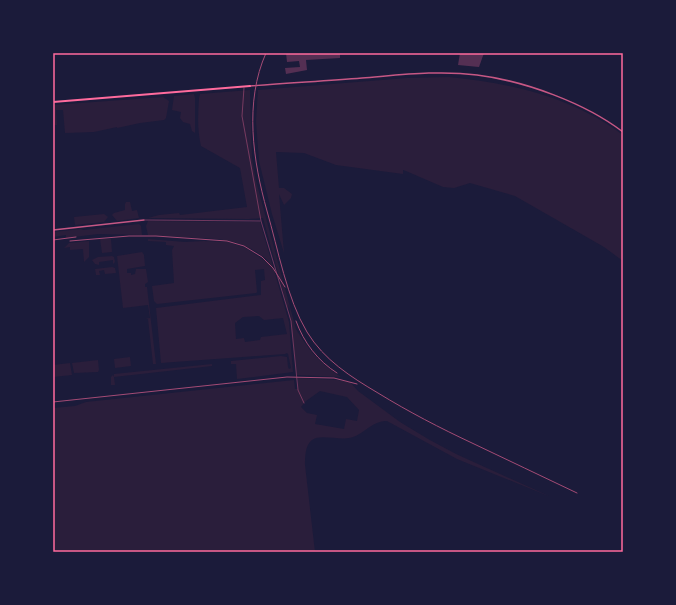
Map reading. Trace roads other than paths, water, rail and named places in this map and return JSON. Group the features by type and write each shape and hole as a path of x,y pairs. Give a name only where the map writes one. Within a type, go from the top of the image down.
{"main road":[{"path":"53,102 250,86"}],"street":[{"path":"250,86 438,72 478,75 524,85 566,100 601,117 623,132"},
{"path":"53,230 144,220"}],"lane":[{"path":"244,87 242,116 261,221 291,321 298,390 304,403"},
{"path":"144,220 261,221"}],"railway":[{"path":"266,53 259,72 253,111 253,132 258,172 288,289 300,319 314,342 321,351 348,374 401,407 448,432 577,493"},
{"path":"70,241 129,236 156,236 227,241 244,246 262,257 273,268 285,287"},
{"path":"53,240 76,237"},
{"path":"296,321 303,337 312,351 337,373"},
{"path":"53,402 287,377 334,378 357,384"}]}
